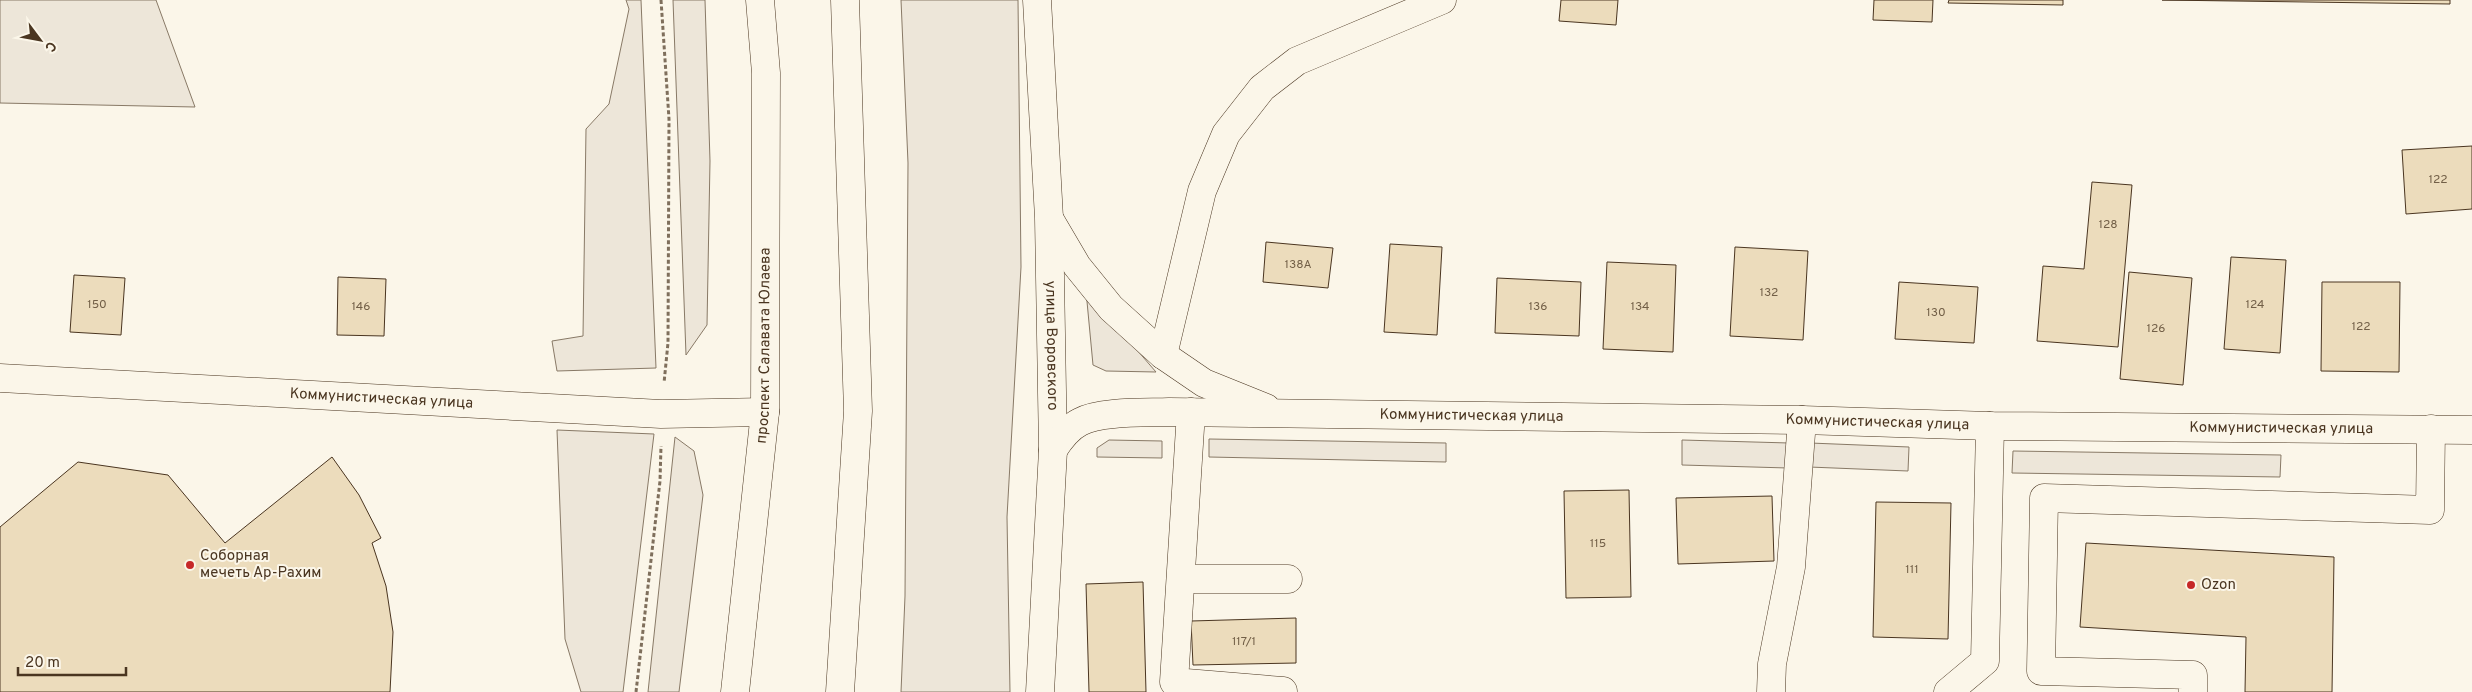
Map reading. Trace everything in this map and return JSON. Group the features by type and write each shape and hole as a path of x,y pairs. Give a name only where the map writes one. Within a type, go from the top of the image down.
{"street":[{"path":"746,0 766,73"},
{"name":"проспект Салавата Юлаева","path":"734,692 765,412 766,73 760,0"},
{"path":"840,692 858,411 845,0"},
{"name":"улица Воровского","path":"1037,0 1049,218 1053,450 1040,692"},
{"path":"1163,355 1202,191 1226,134 1262,88 1297,61 1442,0"},
{"name":"Коммунистическая улица","path":"1049,218 1077,266 1111,308 1163,355 1204,383 1281,414"},
{"name":"Коммунистическая улица","path":"0,378 661,414 765,412"},
{"name":"Коммунистическая улица","path":"1053,450 1062,436 1081,421 1114,414 1191,412 1802,420 1990,426 2472,430"},
{"path":"1191,412 1174,682 1283,691"},
{"path":"1771,692 1772,664 1791,567 1802,420"},
{"path":"1948,692 1985,661 1990,426"},
{"path":"2193,692 2193,675 2041,672 2044,498 2430,510 2431,429"},
{"path":"1181,579 1288,579"}],"path":[{"path":"636,692 660,482 661,414 668,343 669,138 661,0"}],"shaded area":[{"path":"0,0 156,0 195,107 0,103"},
{"path":"626,0 641,0 656,368 557,371 552,341 583,336 586,129 609,104 629,9"},
{"path":"673,0 705,0 710,161 707,325 686,355"},
{"path":"901,0 1018,0 1021,267 1007,517 1010,692 901,692 905,596 908,163"},
{"path":"1086,291 1156,372 1106,371 1093,365"},
{"path":"557,430 654,434 623,692 581,692 565,639"},
{"path":"675,437 694,451 703,495 679,692 648,692"},
{"path":"1209,439 1446,443 1446,462 1209,457"},
{"path":"1109,440 1162,441 1162,458 1097,457 1097,448"},
{"path":"1682,440 1789,443 1788,468 1682,465"},
{"path":"1810,443 1909,447 1908,471 1809,467"},
{"path":"2013,451 2281,455 2280,477 2012,473"}],"building":[{"path":"1561,0 1618,0 1616,25 1559,21"},
{"path":"1874,0 1933,0 1932,22 1873,20"},
{"path":"1949,0 2063,0 2063,5 1948,3"},
{"path":"2162,0 2450,0 2450,4"},
{"path":"2472,146 2472,209 2406,214 2402,150"},
{"path":"2092,182 2132,185 2118,347 2037,341 2043,266 2084,269"},
{"path":"1266,242 1333,248 1328,288 1263,282"},
{"path":"1390,244 1442,247 1437,335 1384,332"},
{"path":"1735,247 1808,251 1803,340 1730,336"},
{"path":"2231,257 2286,260 2280,353 2224,349"},
{"path":"1607,262 1676,265 1673,352 1603,349"},
{"path":"2129,272 2192,278 2183,385 2120,379"},
{"path":"74,275 125,278 121,335 70,332"},
{"path":"338,277 386,279 384,336 337,335"},
{"path":"1497,278 1581,282 1579,336 1495,333"},
{"path":"1899,282 1978,287 1974,343 1895,339"},
{"path":"2322,282 2400,282 2399,372 2321,371"},
{"name":"Соборная мечеть Ар-Рахим","path":"332,457 359,495 381,538 372,543 386,586 393,632 390,692 0,692 0,527 78,462 168,475 225,543"},
{"path":"1629,490 1631,597 1566,598 1564,491"},
{"path":"1772,496 1774,561 1678,564 1676,498"},
{"path":"1876,502 1951,503 1948,639 1873,637"},
{"path":"2086,543 2334,557 2332,692 2245,692 2246,637 2080,627"},
{"path":"1143,582 1146,692 1089,692 1086,584"},
{"path":"1296,618 1296,663 1193,665 1191,621"}],"place":[{"name":"Соборная мечеть Ар-Рахим","path":"190,565"},
{"name":"Ozon","path":"2191,585"}]}
